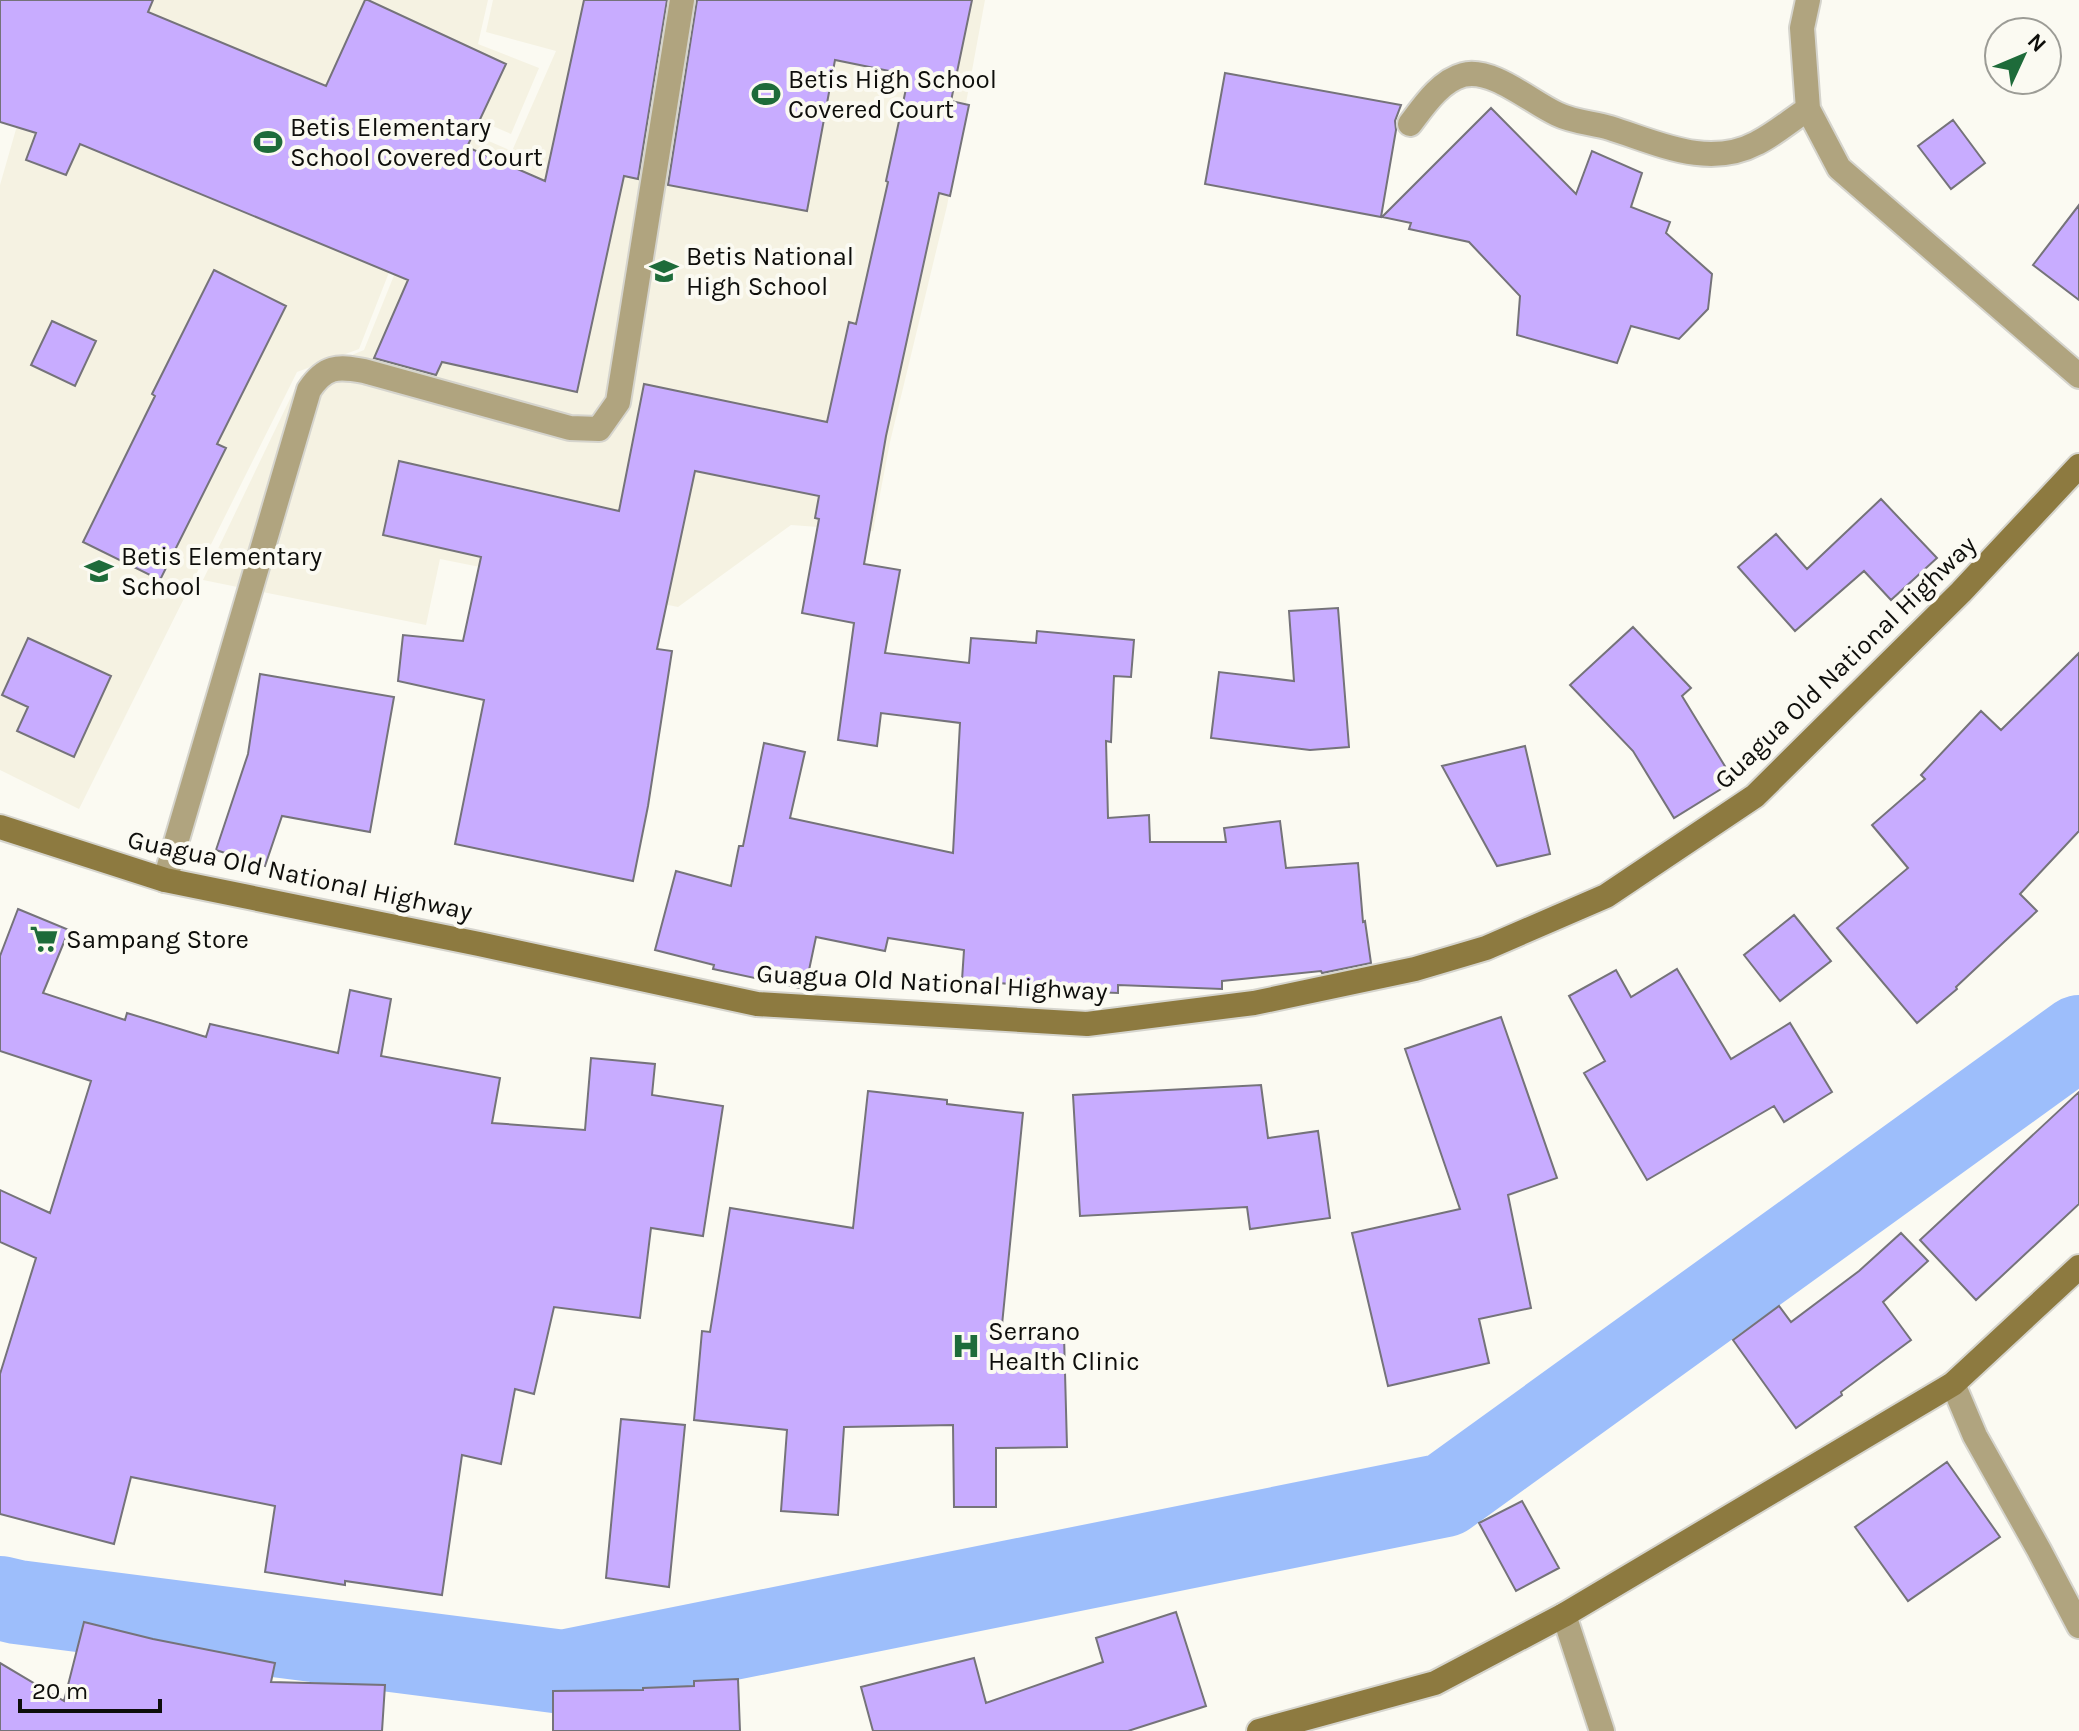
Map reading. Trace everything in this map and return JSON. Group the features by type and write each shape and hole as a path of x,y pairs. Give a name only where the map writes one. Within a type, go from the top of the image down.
{"main road":[{"name":"Guagua Old National Highway","path":"0,827 165,880 464,940 757,1004 1087,1024 1254,1003 1400,972 1486,948 1606,896 1755,796 1961,592 2079,466"},
{"path":"1259,1731 1435,1683 1564,1615 1953,1384 2079,1267"}],"street":[{"path":"165,880 309,390 317,378 331,369 364,371 570,428 599,429 618,402 682,0"},
{"path":"1808,0 1802,28 1808,109 1839,168 2079,376"},
{"path":"1410,124 1435,92 1461,75 1475,74 1507,85 1558,115 1609,128 1668,149 1720,155 1756,144 1808,109"},
{"path":"1953,1384 1975,1436 2079,1626"},
{"path":"1564,1615 1602,1731"}],"shaded area":[{"name":"Betis Elementary School","path":"53,0 488,0 478,44 539,68 511,134 453,109 359,349 297,372 79,809 0,770 0,185"},
{"name":"Betis National High School","path":"493,0 985,0 947,206 890,442 873,531 791,525 678,607 440,559 426,625 203,580 301,376 364,350 454,126 512,151 556,51 486,32"}],"building":[{"path":"0,0 153,0 148,12 326,86 365,0 368,0 506,64 467,147 545,181 584,0 667,0 638,179 624,176 577,392 442,362 436,375 374,358 408,280 80,144 66,175 26,160 36,133 0,122"},
{"path":"697,0 972,0 951,101 969,105 950,196 939,193 886,436 864,564 900,570 885,653 969,663 971,638 1036,643 1037,631 1134,640 1131,677 1114,676 1111,742 1106,741 1108,818 1149,815 1150,842 1226,842 1224,828 1280,821 1286,868 1358,863 1363,922 1371,963 1322,973 1222,981 1222,989 1118,985 1118,993 1066,991 1009,988 1010,984 962,980 964,950 888,938 885,951 816,937 805,989 713,969 714,965 655,950 676,871 731,886 739,846 743,846 764,743 805,752 790,818 953,853 960,723 881,713 877,746 838,740 854,623 802,613 819,519 815,518 819,496 695,471 657,649 672,651 633,881 455,844 484,700 398,681 403,635 463,641 481,557 383,535 399,461 619,511 644,384 827,422 849,322 856,324 909,75 835,60 807,211 668,185"},
{"path":"1225,73 1401,105 1395,121 1381,217 1205,184"},
{"path":"1491,108 1576,194 1592,151 1642,173 1631,207 1670,222 1666,233 1712,274 1708,309 1679,339 1631,326 1617,363 1517,335 1520,296 1469,242 1409,229 1411,223 1382,217"},
{"path":"1953,120 1985,163 1951,189 1918,146"},
{"path":"2079,205 2079,300 2033,265"},
{"path":"214,270 286,306 217,444 226,448 160,580 83,542"},
{"path":"52,321 96,341 75,386 31,365"},
{"path":"1881,499 1937,558 1891,600 1864,571 1795,631 1738,567 1776,534 1807,569"},
{"path":"1338,608 1349,747 1310,750 1211,738 1219,672 1294,681 1289,611"},
{"path":"1633,627 1691,688 1682,696 1734,781 1674,818 1633,751 1570,685"},
{"path":"28,638 111,676 74,757 17,731 28,707 2,695"},
{"path":"2079,653 2079,831 2020,894 2037,911 1957,989 1917,1023 1837,928 1908,868 1872,825 1925,779 1921,775 1981,711 2001,730"},
{"path":"260,674 394,697 370,832 282,816 265,866 216,850 248,754"},
{"path":"1525,746 1550,854 1497,866 1442,766"},
{"path":"18,909 69,930 43,993 125,1020 127,1013 206,1037 210,1024 338,1053 350,990 391,999 381,1056 500,1078 492,1123 585,1130 591,1058 655,1064 652,1095 723,1106 703,1236 651,1228 640,1318 554,1307 534,1394 515,1389 501,1464 462,1455 442,1595 345,1581 345,1585 265,1572 275,1506 131,1477 114,1544 0,1514 0,1374 36,1258 0,1242 0,1190 50,1213 91,1081 0,1051 0,956"},
{"path":"1794,915 1831,961 1780,1001 1744,955"},
{"path":"1677,969 1731,1059 1790,1023 1832,1092 1784,1122 1774,1106 1647,1180 1584,1073 1605,1061 1569,996 1616,970 1631,997"},
{"path":"1501,1017 1557,1178 1508,1195 1531,1308 1479,1319 1489,1363 1388,1386 1352,1233 1460,1209 1405,1049"},
{"path":"1261,1085 1268,1138 1318,1131 1330,1218 1250,1229 1247,1207 1080,1216 1073,1095"},
{"path":"868,1091 1023,1113 1001,1335 1064,1335 1067,1447 996,1448 996,1507 954,1507 953,1425 844,1427 838,1515 781,1511 787,1430 694,1420 702,1331 710,1332 730,1208 853,1228"},
{"path":"2079,1092 2079,1204 1976,1300 1920,1240"},
{"path":"1901,1233 1928,1261 1883,1302 1911,1340 1796,1428 1733,1340 1779,1306 1791,1322 1859,1271"},
{"path":"621,1419 685,1425 669,1587 606,1578"},
{"path":"1947,1462 2000,1537 1908,1601 1855,1527"},
{"path":"1522,1501 1559,1568 1516,1591 1479,1523"},
{"path":"1176,1612 1206,1706 1128,1731 873,1731 861,1687 974,1658 986,1703 1103,1662 1096,1638"},
{"path":"84,1622 275,1663 271,1682 385,1685 382,1731 0,1731 0,1663 64,1701"},
{"path":"738,1679 740,1731 553,1731 553,1691 643,1690 694,1686 694,1681"}],"waterway":[{"path":"0,1598 563,1672 1445,1495 2079,1037"}],"place":[{"name":"Betis High School Covered Court","path":"766,94"},
{"name":"Betis Elementary School Covered Court","path":"268,142"},
{"name":"Betis National High School","path":"664,271"},
{"name":"Betis Elementary School","path":"99,571"},
{"name":"Sampang Store","path":"44,939"},
{"name":"Serrano Health Clinic","path":"966,1346"}]}
